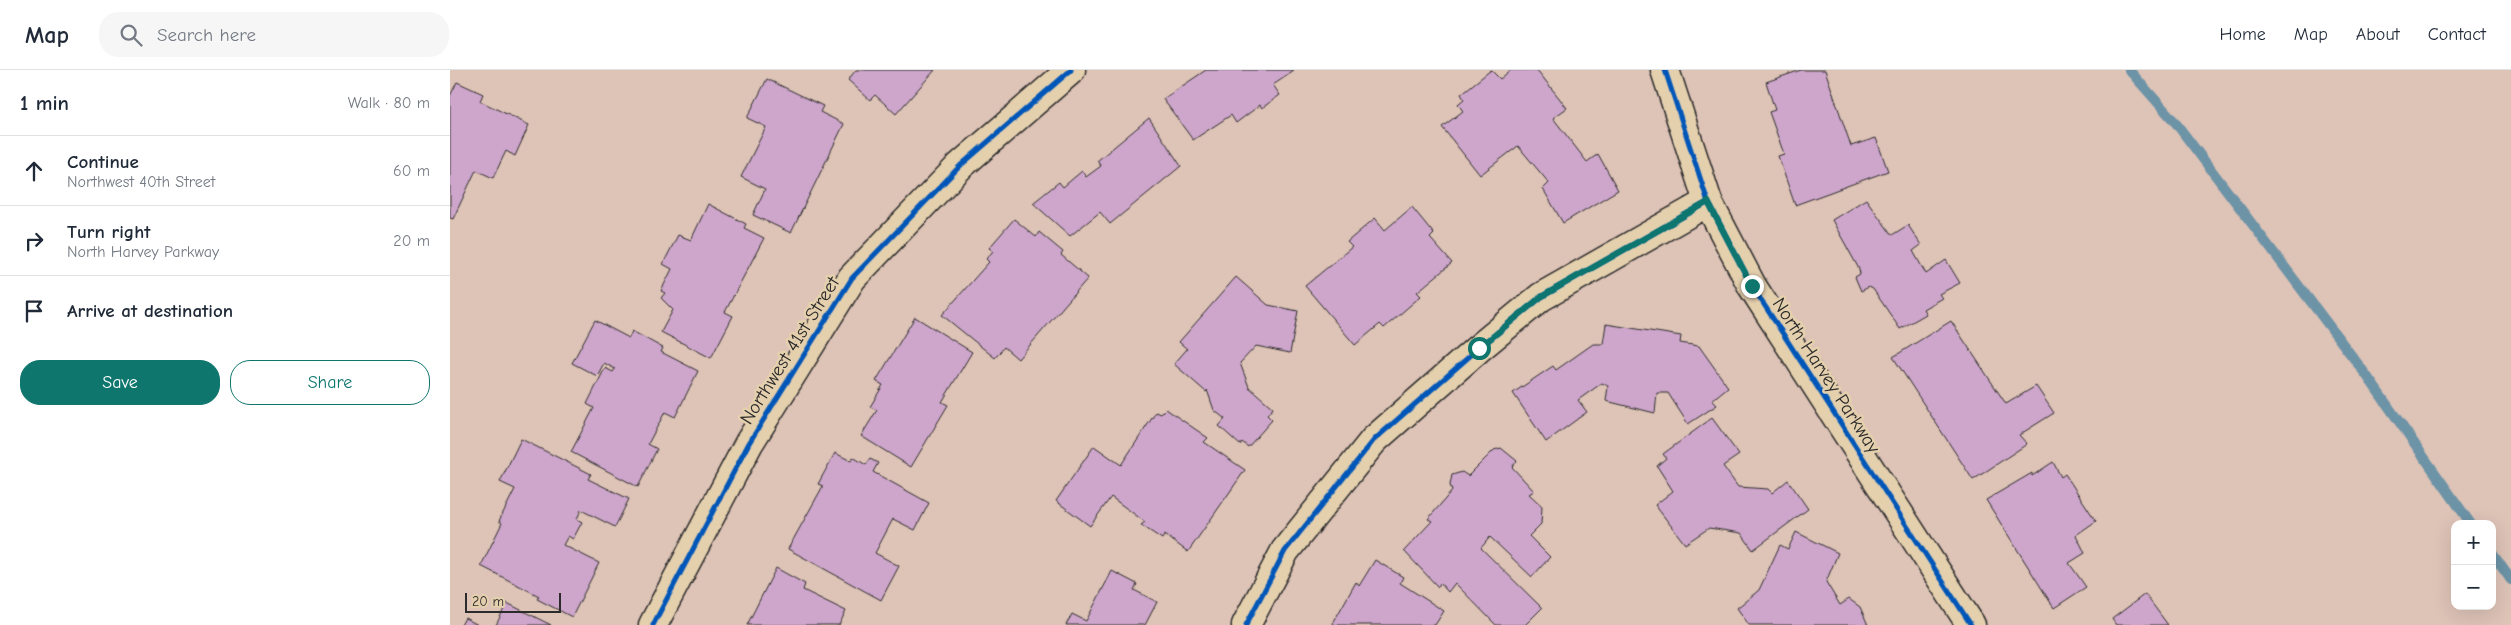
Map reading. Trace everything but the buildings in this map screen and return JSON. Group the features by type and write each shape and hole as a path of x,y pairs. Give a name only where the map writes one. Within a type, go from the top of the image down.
{"street":[{"name":"Northwest 41st Street","path":"653,625 748,443 852,278 960,166 1071,70"},
{"name":"North Harvey Parkway","path":"1665,70 1708,202 1752,286 1971,625"},
{"path":"1246,625 1285,551 1374,440 1479,348 1541,297 1708,202"}],"waterway":[{"path":"2129,70 2175,122 2367,376 2468,520"},
{"path":"2496,559 2511,580"}],"cycle path":[{"path":"653,625 749,443 852,278 960,166 1071,70"},
{"path":"1665,70 1708,202 1752,286 1971,625"},
{"path":"1246,625 1285,551 1374,440 1479,348 1541,297 1708,202"}],"route":[{"path":"1479,348 1541,297 1708,202 1752,286"}]}
